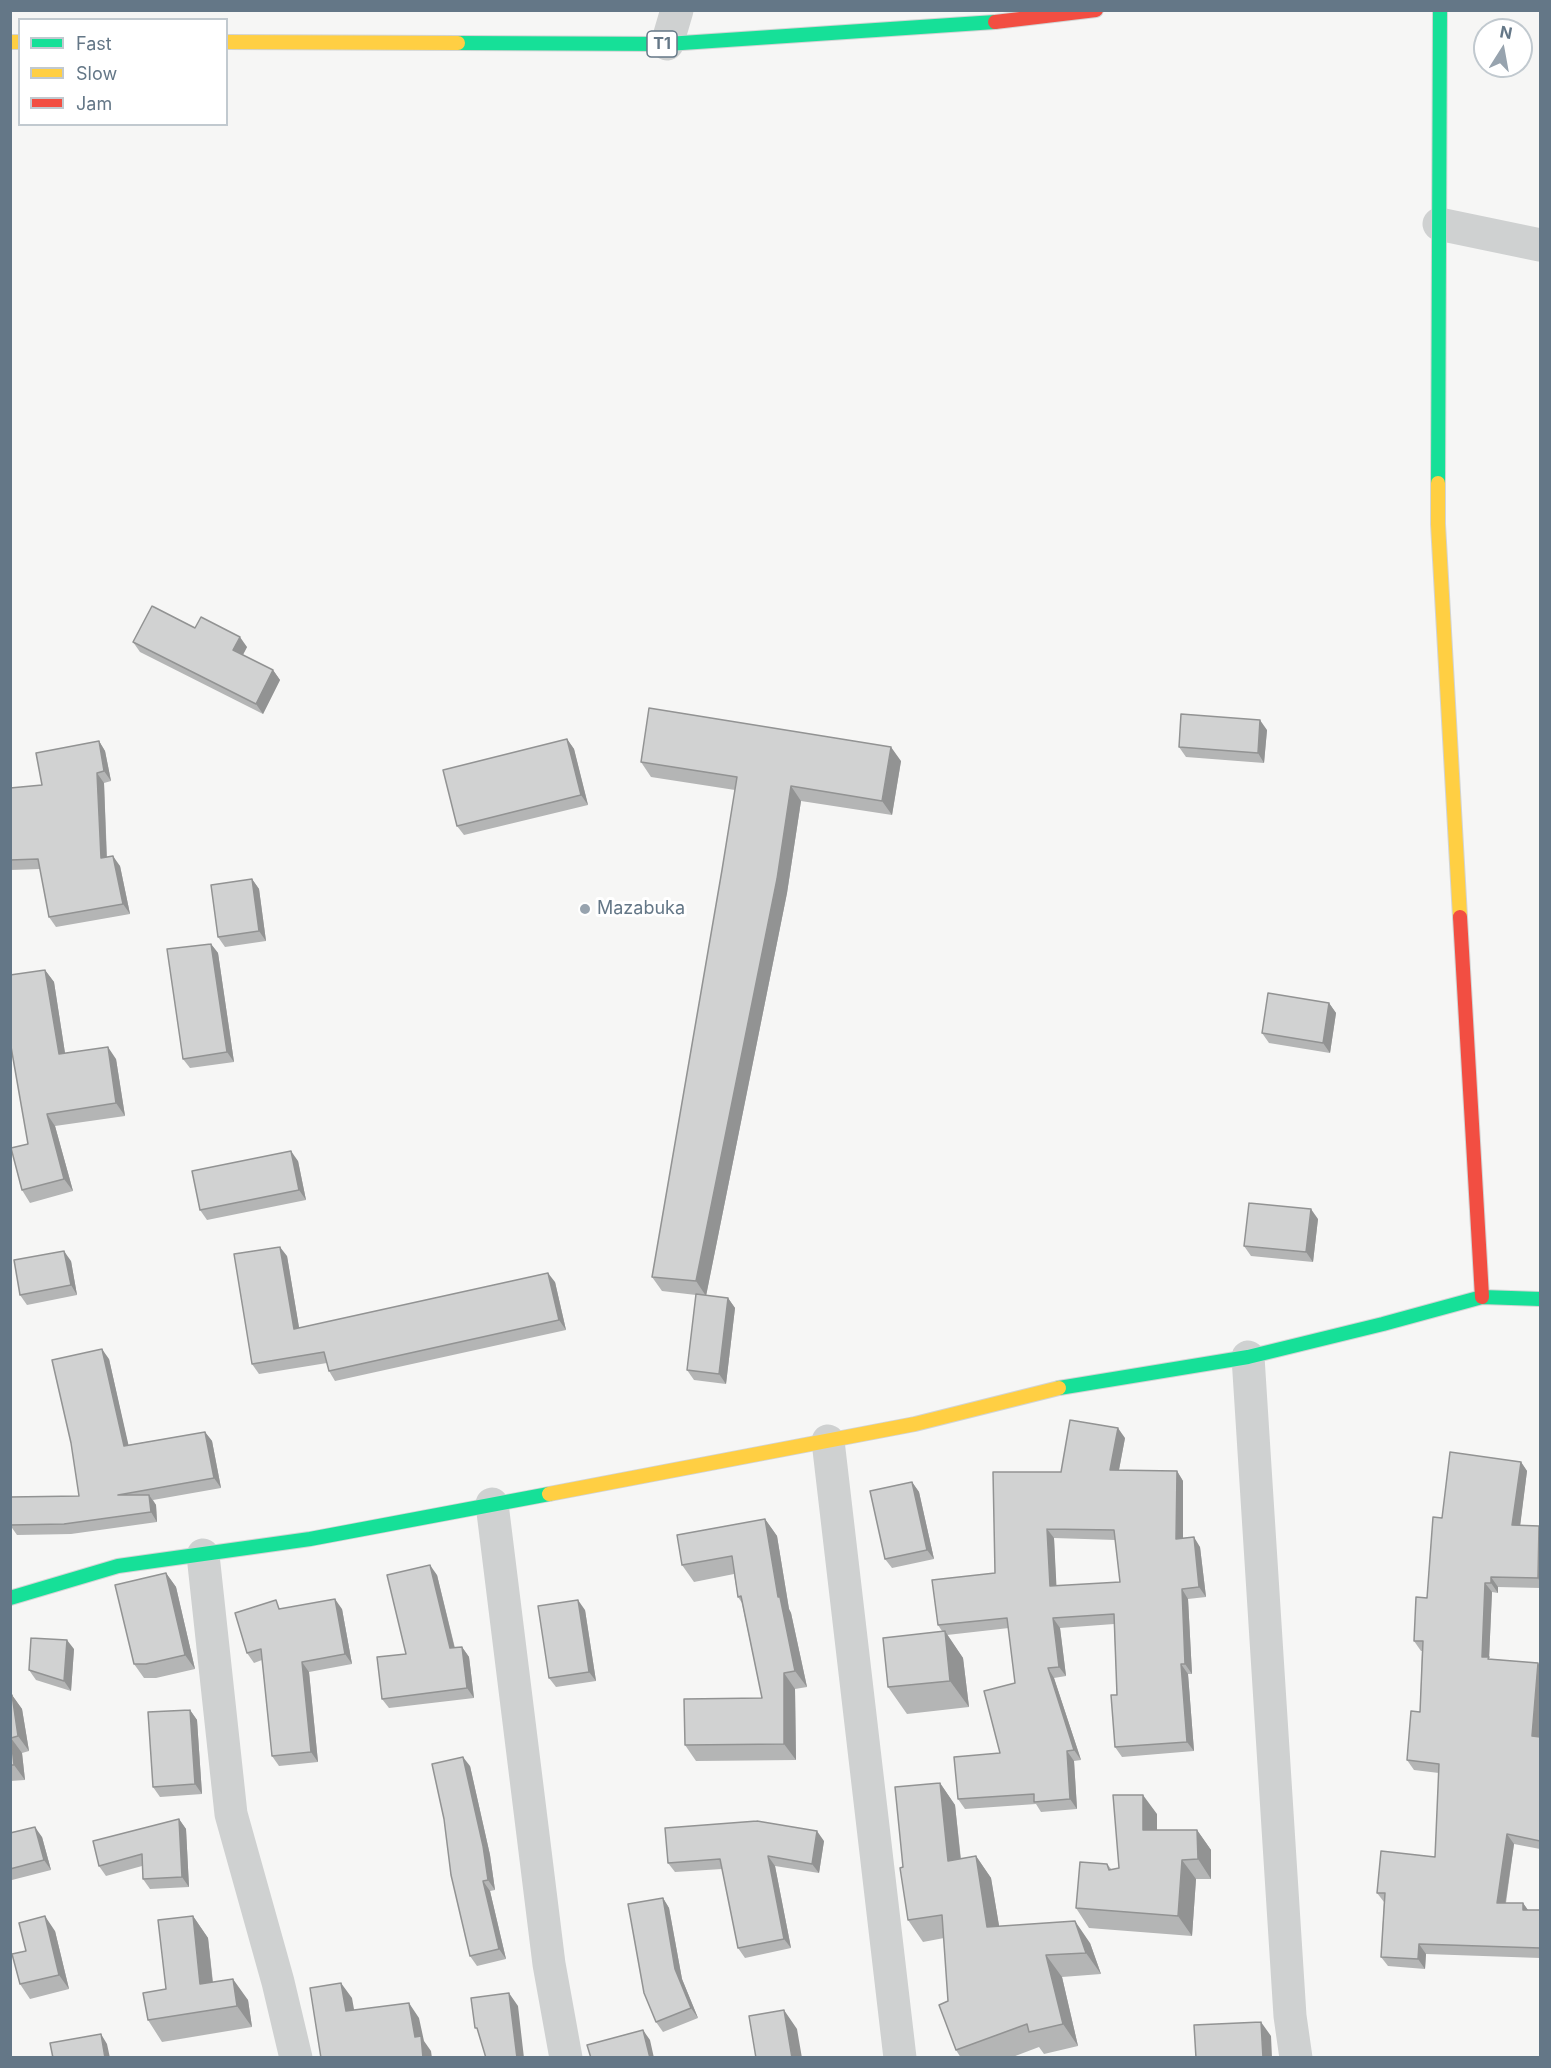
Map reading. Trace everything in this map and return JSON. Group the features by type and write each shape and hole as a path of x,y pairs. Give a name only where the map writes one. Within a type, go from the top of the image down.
{"main road":[{"name":"T1","path":"228,42 667,44 990,23 1096,10"},
{"path":"1440,10 1438,524 1482,1297"},
{"path":"10,1598 118,1566 310,1539 915,1424 1048,1390 1248,1357 1482,1297 1540,1299"}],"street":[{"path":"667,44 677,10"},
{"path":"1439,224 1540,245"},
{"path":"1248,1357 1290,2016 1296,2058"},
{"path":"828,1441 900,2058"},
{"path":"492,1504 549,1964 566,2058"},
{"path":"203,1555 231,1815 278,1982 296,2058"}],"building":[{"path":"152,606 195,628 201,617 240,637 233,650 273,670 256,704 133,642"},
{"path":"649,708 891,747 882,801 791,786 777,879 696,1281 652,1277 737,777 641,762"},
{"path":"1181,714 1260,720 1258,753 1179,747"},
{"path":"567,739 581,795 457,826 443,770"},
{"path":"99,741 104,771 97,773 101,858 113,856 123,904 49,917 38,859 10,860 10,788 42,785 36,753"},
{"path":"252,879 259,931 218,937 211,885"},
{"path":"211,944 227,1052 183,1059 167,949"},
{"path":"45,970 59,1054 108,1047 116,1103 47,1114 64,1179 22,1190 11,1148 28,1144 10,1041 10,975"},
{"path":"1268,993 1329,1003 1323,1043 1262,1033"},
{"path":"291,1151 299,1190 200,1210 192,1171"},
{"path":"1249,1203 1311,1209 1306,1252 1244,1246"},
{"path":"280,1247 294,1329 548,1273 559,1320 329,1371 324,1352 252,1364 234,1254"},
{"path":"64,1251 71,1285 20,1295 14,1260"},
{"path":"696,1294 728,1298 719,1374 687,1370"},
{"path":"102,1349 124,1446 205,1432 214,1478 118,1495 149,1495 151,1512 64,1524 10,1525 10,1497 79,1496 71,1443 52,1360"},
{"path":"1070,1420 1118,1428 1110,1470 1177,1471 1176,1539 1194,1537 1199,1587 1182,1589 1185,1664 1181,1664 1187,1742 1115,1747 1111,1695 1117,1695 1114,1614 1053,1618 1059,1667 1048,1668 1074,1750 1067,1751 1070,1799 1034,1802 1034,1794 958,1799 954,1757 1000,1753 984,1691 1015,1683 1007,1618 938,1625 932,1580 995,1573 993,1472 1061,1472","holes":["1047,1529 1114,1530 1120,1582 1050,1586"]},
{"path":"1450,1452 1521,1462 1512,1525 1539,1526 1538,1578 1491,1577 1491,1583 1485,1583 1482,1657 1538,1663 1532,1736 1540,1737 1540,1841 1507,1834 1497,1903 1523,1903 1523,1910 1540,1910 1540,1948 1419,1944 1418,1959 1381,1957 1385,1893 1377,1893 1381,1851 1435,1857 1439,1764 1407,1760 1411,1711 1420,1712 1423,1641 1414,1641 1416,1597 1427,1598 1433,1517 1442,1518"},
{"path":"912,1482 927,1550 885,1559 870,1491"},
{"path":"765,1519 778,1597 780,1597 795,1671 784,1673 784,1744 685,1745 684,1699 762,1698 741,1596 738,1597 732,1556 682,1565 677,1535"},
{"path":"430,1565 450,1648 462,1647 467,1688 382,1699 377,1657 406,1654 387,1575"},
{"path":"166,1573 185,1655 146,1664 134,1664 115,1585"},
{"path":"335,1599 345,1654 302,1662 311,1752 272,1756 261,1649 247,1653 235,1613 276,1600 279,1609"},
{"path":"578,1600 589,1672 549,1678 538,1606"},
{"path":"945,1631 950,1681 888,1687 883,1638"},
{"path":"31,1638 67,1640 64,1681 29,1670"},
{"path":"10,1695 12,1695 18,1736 11,1738 14,1765 10,1765"},
{"path":"190,1710 195,1784 153,1787 148,1712"},
{"path":"463,1757 483,1846 488,1880 483,1881 499,1949 470,1956 451,1875 444,1819 432,1764"},
{"path":"940,1783 948,1861 976,1856 987,1927 1075,1921 1086,1953 1046,1955 1063,2024 1029,2032 1027,2024 956,2050 939,2005 948,2001 942,1915 908,1920 900,1868 903,1867 895,1787"},
{"path":"1113,1795 1143,1795 1143,1830 1197,1830 1198,1859 1182,1860 1178,1916 1076,1908 1080,1862 1107,1864 1109,1870 1119,1868"},
{"path":"179,1819 182,1877 143,1879 142,1854 99,1866 93,1841"},
{"path":"757,1821 817,1831 812,1864 768,1856 784,1939 738,1948 720,1859 668,1863 665,1828"},
{"path":"35,1827 44,1860 10,1869 10,1833"},
{"path":"663,1898 675,1969 691,2008 656,2022 644,1993 628,1904"},
{"path":"45,1916 59,1975 20,1984 12,1954 26,1951 19,1923"},
{"path":"193,1916 200,1984 233,1979 237,2006 148,2020 143,1993 166,1989 158,1920"},
{"path":"341,1983 346,2011 409,2003 415,2037 421,2036 423,2058 321,2058 310,1988"},
{"path":"509,1993 517,2058 486,2058 477,2028 475,2028 471,1998"},
{"path":"784,2010 792,2058 756,2058 749,2016"},
{"path":"1261,2022 1263,2058 1196,2058 1194,2025"},
{"path":"643,2030 650,2058 591,2058 587,2045"},
{"path":"101,2034 105,2058 53,2058 50,2043"}],"traffic: fast":[{"path":"1438,483 1440,10"},
{"path":"458,43 667,44 995,22"},
{"path":"1059,1388 1248,1357 1482,1297 1540,1299"},
{"path":"10,1598 118,1566 310,1539 549,1494"}],"traffic: slow":[{"path":"10,42 18,42"},
{"path":"228,42 458,43"},
{"path":"1438,483 1438,524 1460,917"},
{"path":"549,1494 915,1424 1059,1388"}],"traffic: jam":[{"path":"995,22 1096,10"},
{"path":"1460,917 1482,1297"}],"place":[{"name":"Mazabuka","path":"585,909"}]}
